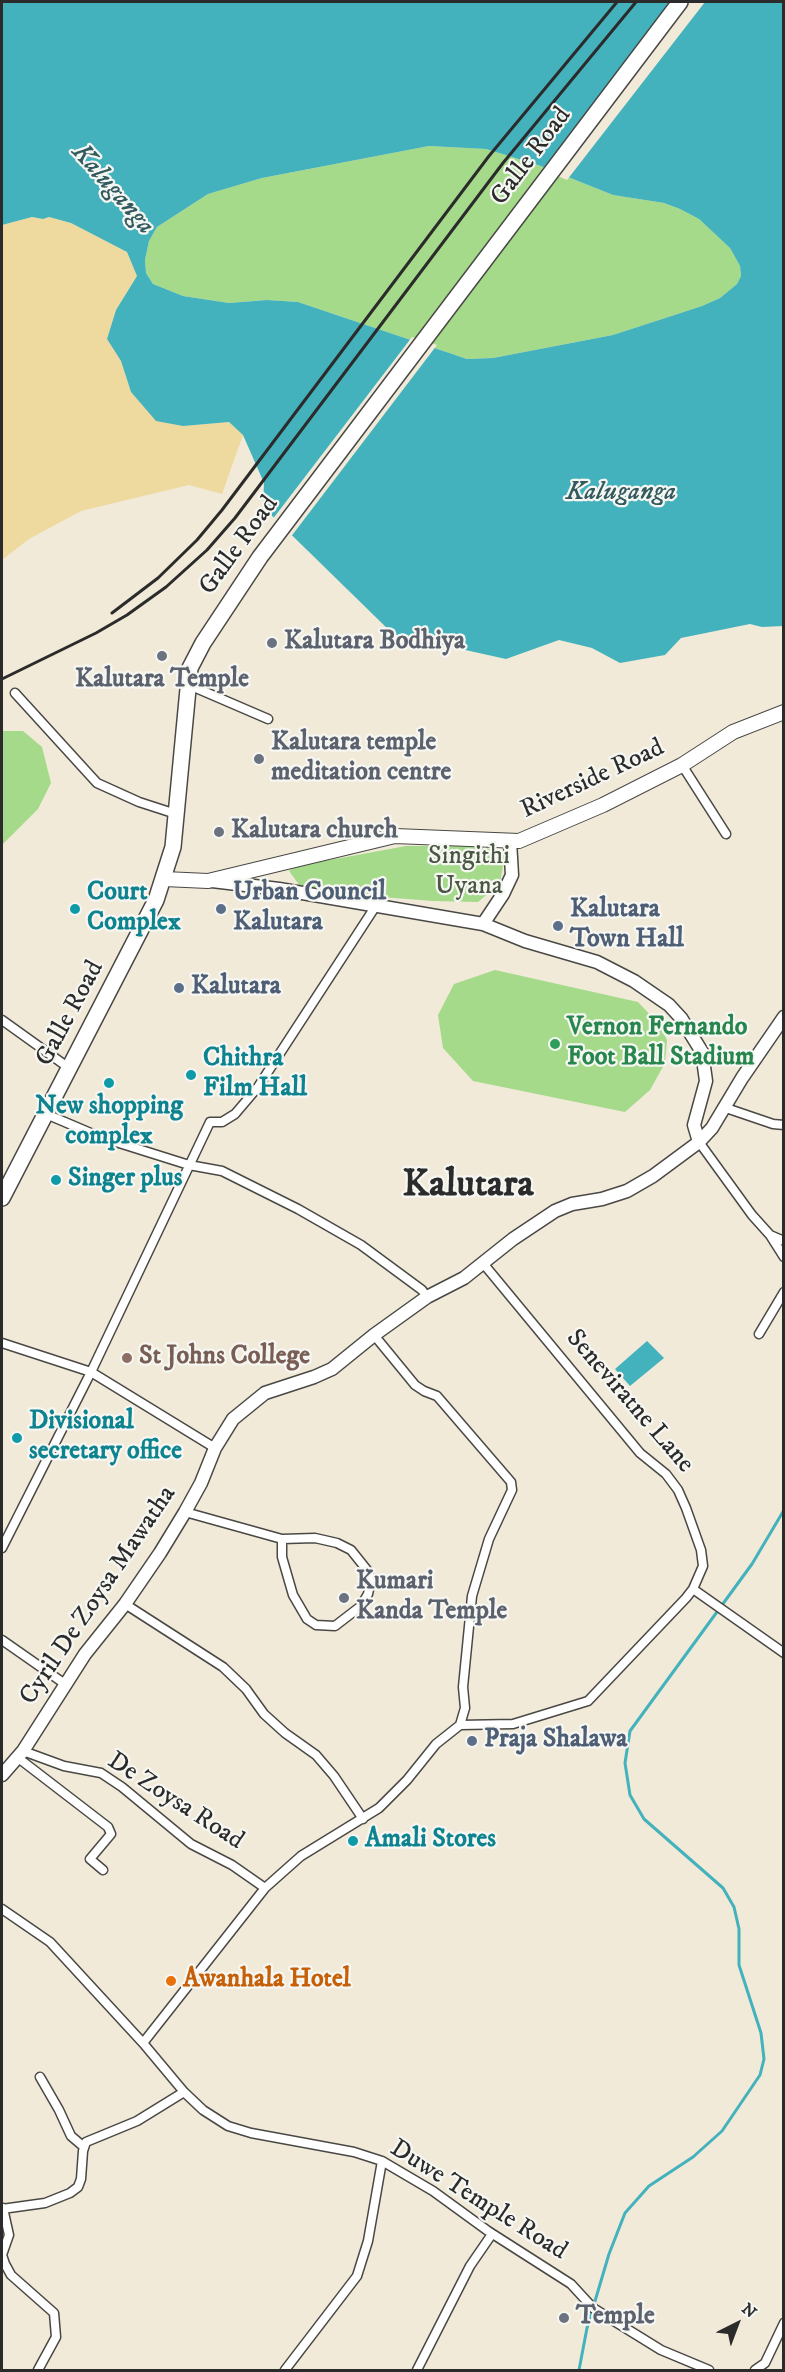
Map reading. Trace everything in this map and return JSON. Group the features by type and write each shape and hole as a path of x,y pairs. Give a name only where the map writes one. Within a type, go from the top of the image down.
{"highway":[{"name":"Galle Road","path":"2,1198 135,943 164,879 173,847 190,668 203,643 260,557 680,2"}],"main road":[{"name":"Riverside Road","path":"164,879 208,881 395,836 519,841 603,806 681,765 733,732 783,712"}],"street":[{"path":"189,685 268,719"},
{"path":"15,693 97,783 139,802 176,814"},
{"path":"681,765 726,834"},
{"path":"483,924 503,894 512,875 510,841"},
{"path":"208,881 377,904 483,924 525,941 597,962 634,981 669,1005 681,1018 702,1052 706,1081 694,1125 699,1142 752,1215 770,1235 783,1257"},
{"path":"2,1548 91,1372 210,1122 222,1122 235,1114 258,1087 377,904"},
{"name":"Cyril De Zoysa Mawatha","path":"2,1774 20,1754 85,1654 125,1604 160,1553 201,1483 215,1448 233,1419 265,1393 332,1369 427,1297 464,1278 482,1262 555,1211 572,1204 602,1199 627,1191 653,1176 699,1142 712,1128 783,1017"},
{"path":"2,1020 69,1068"},
{"path":"726,1108 773,1124 783,1125"},
{"path":"46,1114 100,1137 189,1165 222,1171 298,1209 361,1245 422,1290 427,1297"},
{"path":"770,1235 783,1241"},
{"name":"Seneviratne Lane","path":"460,1725 513,1724 588,1701 693,1589 702,1566 700,1550 678,1490 666,1474 640,1453 482,1262"},
{"path":"759,1334 783,1292"},
{"path":"142,2043 265,1887 301,1856 379,1808 407,1780 436,1744 460,1725 465,1708 465,1665 472,1596 489,1539 512,1490 512,1482 437,1396 415,1385 374,1335"},
{"path":"2,1343 91,1372 215,1448"},
{"path":"185,1512 282,1539 315,1538 337,1543 351,1550 367,1569 372,1580 361,1606 335,1626 316,1625 307,1619 292,1595 282,1557 282,1539"},
{"path":"693,1589 783,1653"},
{"path":"125,1604 223,1666 246,1689 264,1714 285,1733 316,1755 334,1776 363,1819"},
{"path":"2,1640 65,1684"},
{"path":"20,1754 108,1827 111,1834 90,1859 103,1870"},
{"name":"De Zoysa Road","path":"20,1754 100,1773 122,1787 191,1844 232,1865 265,1887"},
{"name":"Duwe Temple Road","path":"2,1909 50,1942 184,2092 203,2110 228,2126 251,2133 354,2152 382,2161 433,2191 492,2234 571,2284 593,2308 661,2350 698,2368 709,2370"},
{"path":"40,2077 71,2136 84,2147"},
{"path":"38,2370 56,2337 54,2313 11,2275 5,2264 2,2255 9,2235 2,2209 45,2202 70,2193 78,2187 81,2179 86,2142 137,2121 184,2092"},
{"path":"274,2370 277,2368 285,2370 357,2276 368,2241 382,2161"},
{"path":"417,2370 470,2266 492,2234"},
{"path":"755,2370 765,2363 783,2322"}],"green space":[{"name":"Kaluganga","path":"429,146 486,149 538,165 613,195 664,203 680,209 699,219 730,248 740,266 741,276 737,284 720,298 613,335 493,358 467,359 298,302 267,300 229,303 183,296 153,284 146,273 145,260 149,241 157,227 208,194 262,178"},
{"path":"2,731 23,731 42,747 51,783 38,809 2,845"},
{"name":"Singithi Uyana","path":"406,846 475,846 500,851 504,860 500,883 478,902 433,901 355,895 300,886 289,871 300,861 330,860"},
{"name":"Vernon Fernando Foot Ball Stadium","path":"495,970 638,1002 659,1024 667,1040 665,1063 650,1090 625,1112 473,1081 443,1048 438,1015 454,984"}],"sand":[{"path":"32,217 43,219 49,217 71,223 127,252 137,276 116,310 107,339 121,361 131,392 156,420 183,426 229,422 243,435 222,494 189,485 81,511 29,539 2,560 2,225"}],"water":[{"name":"Kaluganga","path":"2,2 783,2 783,626 762,627 750,624 681,638 665,655 620,663 592,648 559,640 506,659 393,634 263,507 264,483 243,435 229,422 183,426 156,421 131,392 121,361 107,339 116,310 137,276 127,252 71,223 49,217 43,219 32,217 2,225","holes":["429,146 486,149 538,165 613,195 664,203 699,219 730,248 740,266 741,276 737,284 720,298 702,306 613,335 493,358 467,359 298,302 267,300 229,303 183,296 153,284 146,273 145,260 149,241 157,227 208,194 262,178"]},
{"path":"647,1341 664,1358 630,1386 615,1369"}],"pier":[{"path":"675,2 705,2 567,180 544,170"},
{"path":"412,337 437,345 290,538 272,520"}],"waterway":[{"path":"579,2370 587,2328 609,2254 625,2213 649,2186 693,2157 722,2131 760,2075 764,2059 761,2033 739,1965 739,1929 734,1907 723,1888 644,1819 630,1795 625,1763 630,1731 752,1564 784,1510"}],"railway":[{"path":"112,613 158,578 197,540 222,510 489,156 617,2"},
{"path":"2,679 96,633 127,615 166,587 207,550 235,518 503,163 636,2"}],"place":[{"name":"Kalutara Bodhiya","path":"272,643"},
{"name":"Kalutara Temple","path":"162,656"},
{"name":"Kalutara temple meditation centre","path":"259,759"},
{"name":"Kalutara church","path":"219,832"},
{"name":"Court Complex","path":"75,909"},
{"name":"Urban Council Kalutara","path":"221,909"},
{"name":"Kalutara Town Hall","path":"558,926"},
{"name":"Kalutara","path":"179,988"},
{"name":"Vernon Fernando Foot Ball Stadium","path":"555,1044"},
{"name":"Chithra Film Hall","path":"191,1075"},
{"name":"New shopping complex","path":"109,1083"},
{"name":"Singer plus","path":"56,1180"},
{"name":"St Johns College","path":"127,1358"},
{"name":"Divisional secretary office","path":"17,1438"},
{"name":"Kumari Kanda Temple","path":"344,1598"},
{"name":"Praja Shalawa","path":"472,1741"},
{"name":"Amali Stores","path":"353,1841"},
{"name":"Awanhala Hotel","path":"171,1981"},
{"name":"Temple","path":"564,2318"}],"district":[{"name":"Kalutara","path":"468,1187"}]}
